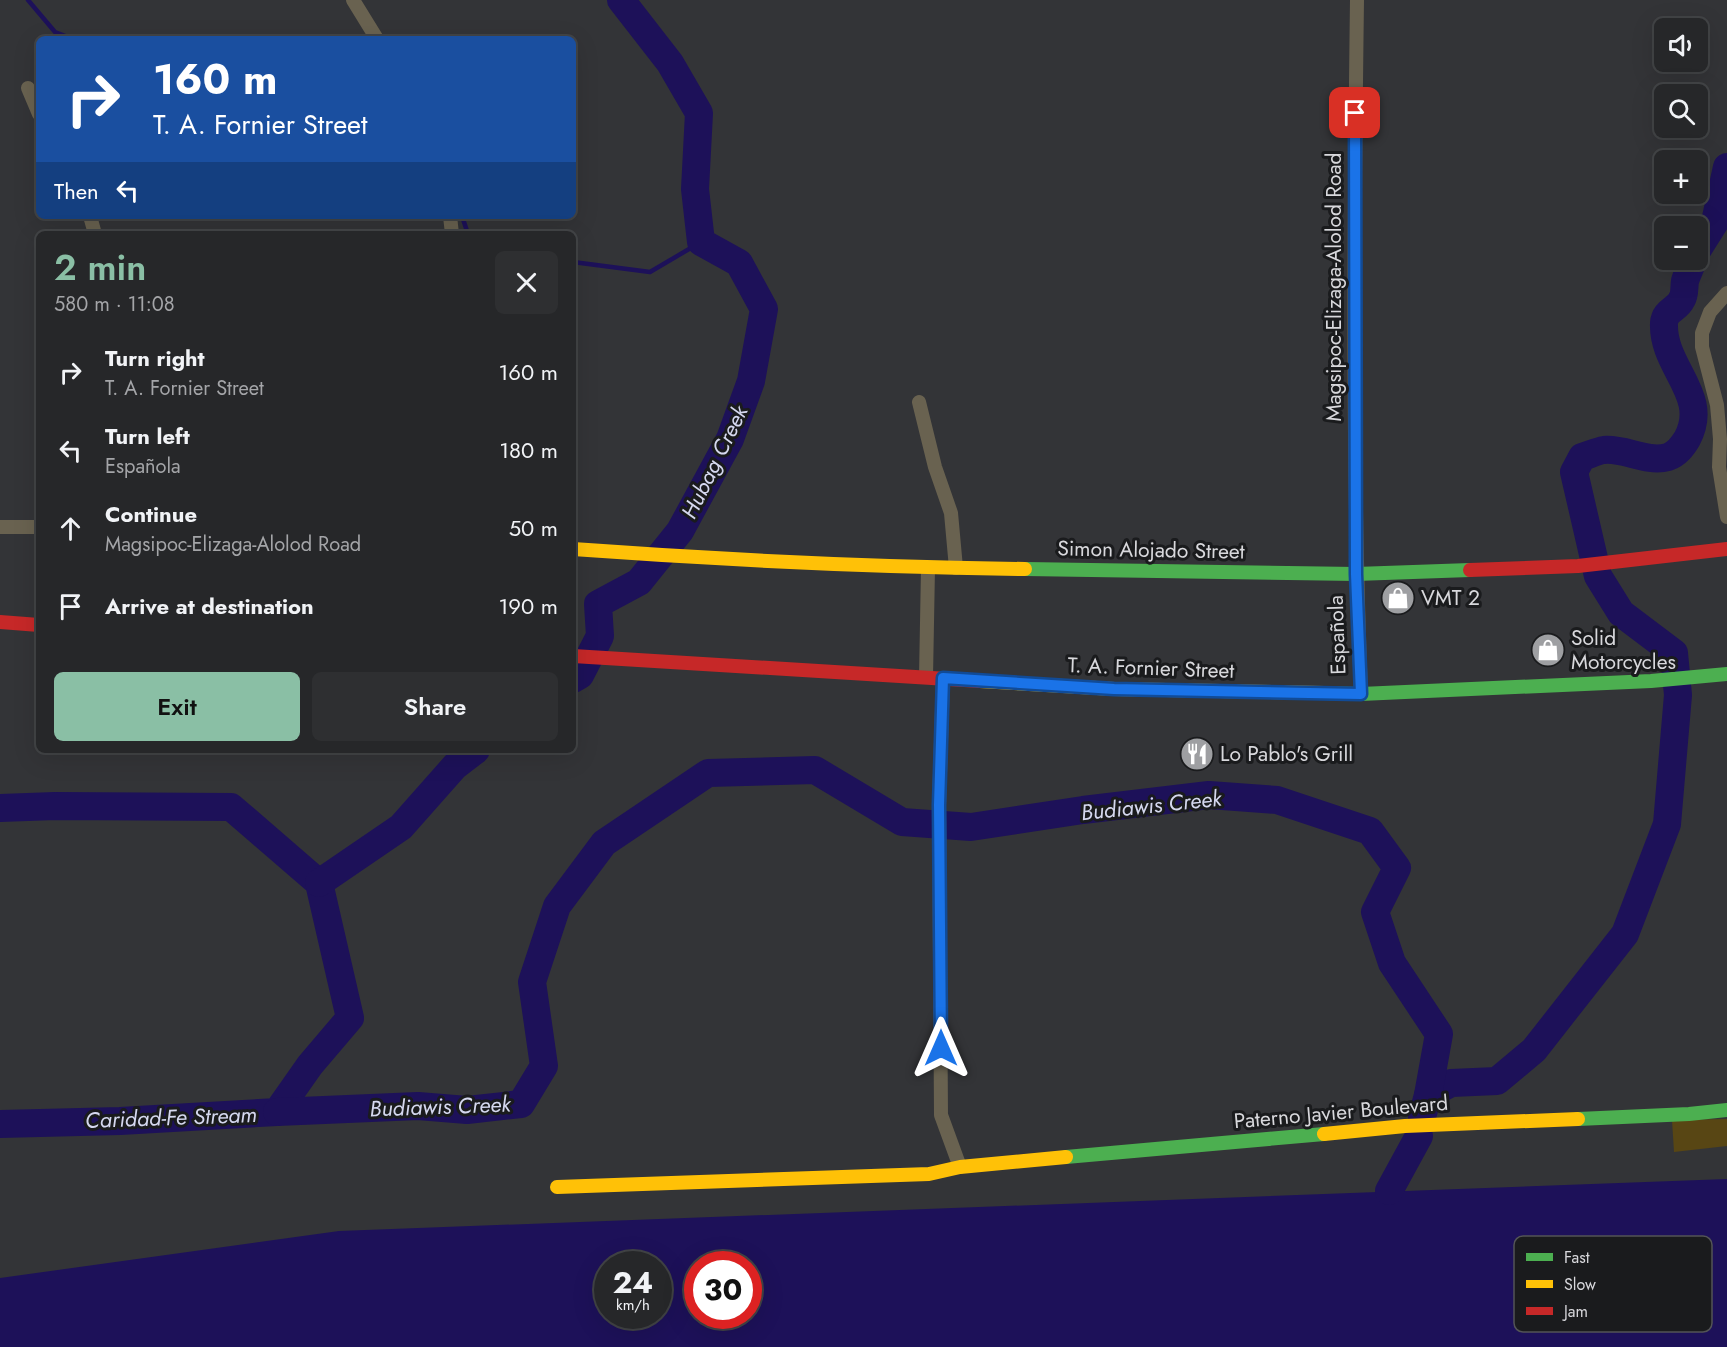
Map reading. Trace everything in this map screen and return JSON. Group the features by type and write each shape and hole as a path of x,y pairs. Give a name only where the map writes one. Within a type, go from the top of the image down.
{"street":[{"path":"353,0 375,36"},
{"name":"Magsipoc-Elizaga-Alolod Road","path":"1356,574 1354,158 1357,0"},
{"path":"28,88 36,107"},
{"path":"1727,293 1710,312 1702,333 1702,347 1717,405 1720,439 1719,467 1727,517"},
{"path":"919,402 935,467 951,513 956,568"},
{"path":"0,526 36,527"},
{"name":"Simon Alojado Street","path":"576,549 680,557 928,568 1356,574 1578,566 1727,549"},
{"path":"926,677 928,568"},
{"name":"Española","path":"1356,574 1361,694"},
{"path":"0,622 36,625"},
{"name":"T. A. Fornier Street","path":"576,656 1114,689 1361,694 1651,681 1727,674"},
{"path":"943,678 939,805 941,1115 960,1167"},
{"name":"Paterno Javier Boulevard","path":"557,1187 928,1174 960,1167 1405,1126 1689,1114 1727,1110"}],"shaded area":[{"path":"1727,1119 1727,1146 1674,1152 1672,1120"},
{"path":"1727,1179 1727,1347 0,1347 0,1278 339,1231"}],"waterway":[{"path":"28,0 55,32 65,36"},
{"name":"Hubag Creek","path":"576,677 580,675 600,636 598,604 639,582 680,531 730,439 751,381 764,309 739,263 701,242 695,189 699,113 670,63 621,0"},
{"name":"Budiawis Creek","path":"1708,233 1715,222 1727,167"},
{"path":"463,219 467,231"},
{"path":"576,262 650,272 701,242"},
{"name":"Budiawis Creek","path":"1428,1095 1451,1083 1497,1081 1534,1050 1625,934 1667,824 1678,695 1674,653 1621,613 1598,576 1574,472 1582,457 1599,451 1620,451 1652,458 1668,457 1674,454 1687,439 1693,423 1693,409 1690,395 1670,354 1665,339 1664,323 1667,315 1683,297 1689,270"},
{"name":"Hubag Creek","path":"319,883 401,827 455,766 472,753"},
{"name":"Budiawis Creek","path":"277,1112 418,1106 467,1110 521,1104 544,1066 532,982 557,906 604,843 708,773 815,770 902,822 971,827 1083,810 1209,795 1277,800 1370,831 1397,868 1375,912 1392,963 1439,1034 1422,1117"},
{"name":"Caridad-Fe Stream","path":"0,808 231,807 319,883 350,1018 310,1065 277,1112 120,1121 0,1124"},
{"path":"1389,1191 1419,1136"}],"traffic: fast":[{"path":"1025,569 1356,574 1470,570"},
{"path":"1324,693 1361,694 1651,681 1727,674"},
{"path":"1578,1119 1727,1110"},
{"path":"1066,1157 1324,1134"}],"traffic: slow":[{"path":"576,549 912,567 1025,569"},
{"path":"980,681 1114,689 1324,693"},
{"path":"1324,1134 1405,1126 1578,1119"},
{"path":"557,1187 929,1174 960,1167 1066,1157"}],"traffic: jam":[{"path":"1470,570 1578,566 1727,549"},
{"path":"0,622 36,625"},
{"path":"576,656 980,681"}],"place":[{"name":"VMT 2","path":"1398,598"},
{"name":"Solid Motorcycles","path":"1548,650"},
{"name":"Lo Pablo's Grill","path":"1197,754"}],"route":[{"path":"941,1048 939,805 943,678 1114,689 1361,694 1356,574 1355,113"}]}
